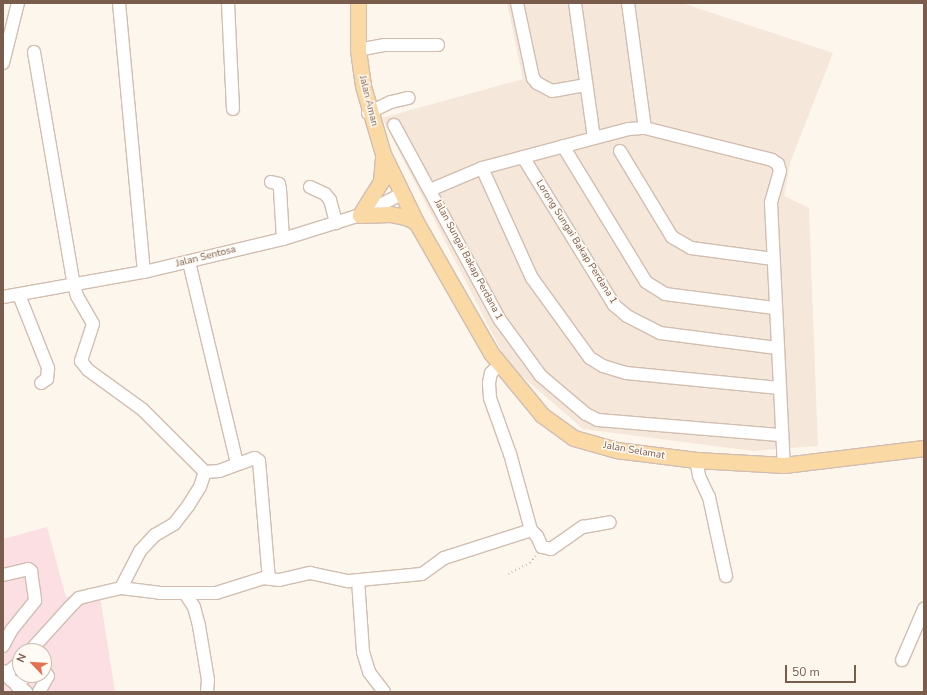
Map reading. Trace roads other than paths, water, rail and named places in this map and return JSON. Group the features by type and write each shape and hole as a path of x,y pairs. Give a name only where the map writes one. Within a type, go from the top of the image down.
{"main road":[{"name":"Jalan Aman","path":"358,3 358,50 368,113 383,154 402,194"},
{"path":"360,215 381,181 383,154"},
{"name":"Jalan Selamat","path":"402,194 416,222 499,365 542,415 574,438 616,450 696,460 784,465 924,448"},
{"path":"360,215 390,214 406,217 416,222"}],"street":[{"path":"3,63 18,3"},
{"path":"119,3 144,272"},
{"path":"228,3 233,109"},
{"path":"517,3 533,78 537,83 552,91 586,85"},
{"path":"575,3 594,138"},
{"path":"628,3 645,128"},
{"path":"358,50 384,45 438,45"},
{"path":"34,52 74,286 77,296 93,324 81,360 88,370 143,410 205,472 220,471 237,463 255,458 262,467 269,579"},
{"path":"368,113 391,102 409,98"},
{"name":"Jalan Sungai Bakap Perdana 1","path":"394,125 430,190 477,281 525,356 541,376 586,414 598,420 782,435"},
{"path":"430,190 482,168 594,138 645,128 772,160 778,164 780,171 771,203 774,308 784,465"},
{"path":"563,146 646,282 665,294 774,308"},
{"path":"620,151 672,237 691,248 773,259"},
{"name":"Lorong Sungai Bakap Perdana 1","path":"523,157 614,305 627,316 660,333 777,348"},
{"path":"482,168 532,278 590,358 603,366 626,373 779,388"},
{"path":"271,182 279,184 283,239"},
{"path":"310,187 325,194 330,200 336,223"},
{"name":"Jalan Sentosa","path":"3,297 74,286 144,272 283,239 360,215 402,194"},
{"path":"189,262 237,463"},
{"path":"18,295 48,368 47,379 41,383"},
{"path":"499,365 491,372 489,382 490,398 510,454 531,530 537,536 542,547 550,549 583,527 610,522"},
{"path":"696,460 698,476 709,497 726,576"},
{"path":"121,588 140,551 156,535 174,524 200,487 205,472"},
{"path":"38,643 80,598 121,588 186,595 216,594 269,579 290,579 310,573 349,581 422,574 444,558 531,530"},
{"path":"3,575 28,568 31,571 35,601 10,631 3,646"},
{"path":"358,580 363,652 369,672 384,692"},
{"path":"186,595 194,607 199,626 208,680 207,692"},
{"path":"902,660 924,609"},
{"path":"5,672 21,689"},
{"path":"39,692 44,683"}]}
